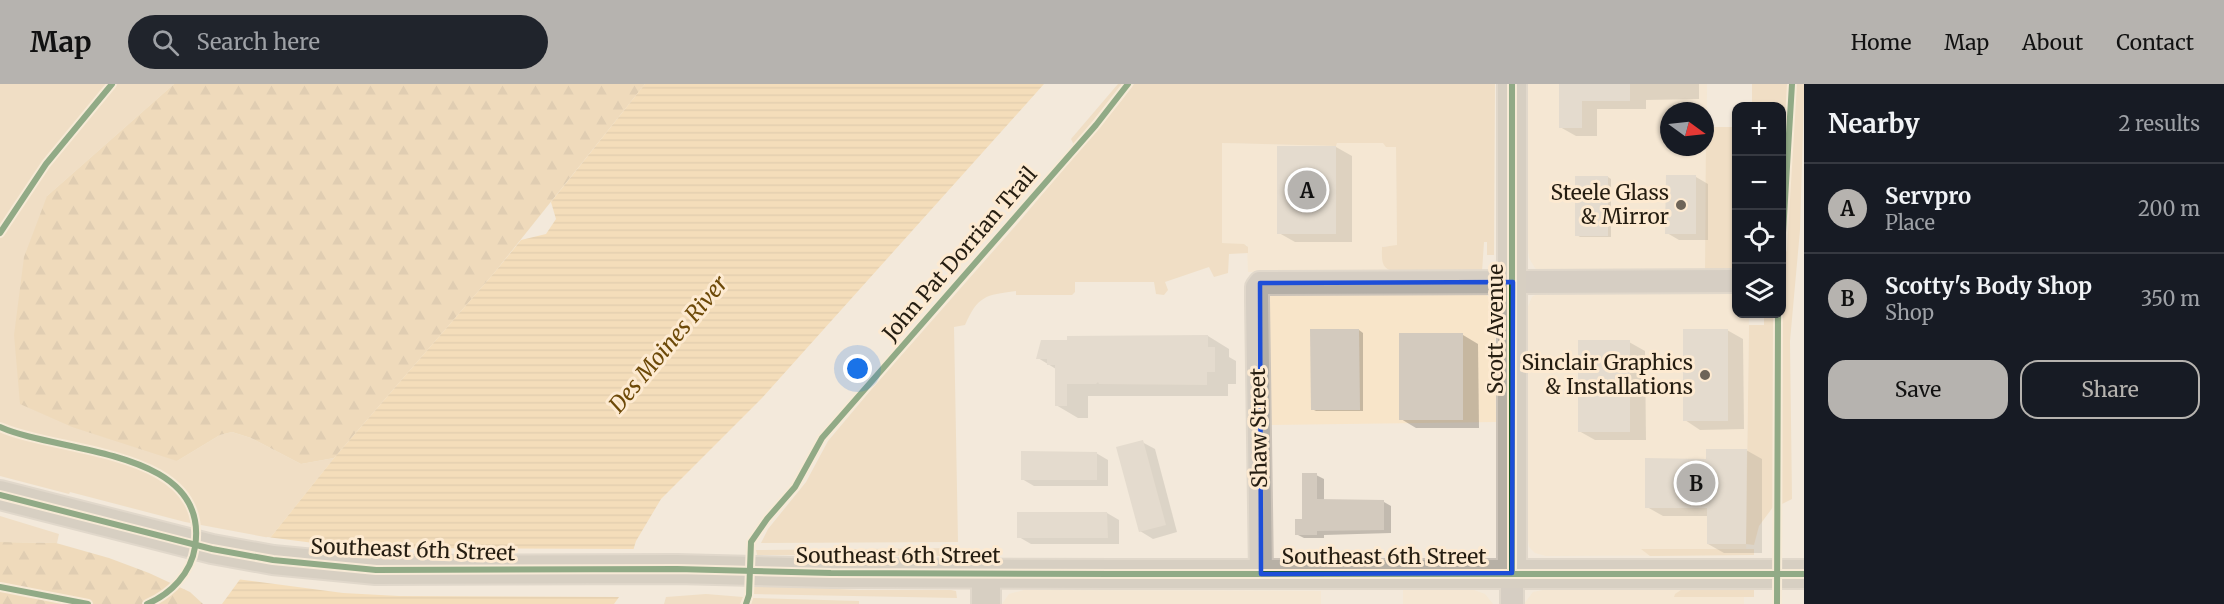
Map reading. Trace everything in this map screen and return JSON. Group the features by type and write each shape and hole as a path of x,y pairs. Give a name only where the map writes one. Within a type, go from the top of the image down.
{"main road":[{"name":"Scott Avenue","path":"1512,84 1512,573"},
{"name":"Southeast 6th Street","path":"0,495 212,549 273,560 329,566 435,571 677,569 986,573 1804,574"},
{"path":"986,573 986,604"}],"street":[{"path":"1513,282 1732,281"},
{"name":"Shaw Street","path":"1261,574 1257,300 1257,288 1260,283 1513,282"},
{"name":"Scott Avenue","path":"1512,573 1512,604"}],"highlighted area":[{"path":"1513,282 1512,573 1261,574 1260,283"}],"shaded area":[{"path":"0,84 174,84 47,196 177,461 220,435 232,432 251,438 301,464 334,458 270,538 185,522 0,476"},
{"path":"1118,84 1122,84 1074,145 1071,139"},
{"path":"1134,84 1495,84 1494,255 1487,255 1487,242 1484,242 1482,272 1394,271 1386,268 1383,262 1382,247 1397,245 1396,147 1386,147 1383,143 1337,143 1336,146 1222,143 1222,243 1244,244 1248,247 1248,253 1229,254 1228,273 1214,277 1209,267 1165,282 1168,290 1164,295 1156,294 1154,282 1075,282 1075,292 1072,295 1016,295 1016,291 997,294 979,303 965,325 954,327 958,542 761,543 768,529 806,482 828,441 1018,223"},
{"path":"1527,84 1707,84 1707,102 1660,102 1660,156 1706,156 1705,271 1539,272 1529,258"},
{"path":"1752,84 1788,84 1786,123 1786,102 1752,102"},
{"path":"1795,84 1804,84 1800,230 1790,341 1792,499 1782,504 1782,318 1786,318 1786,236"},
{"path":"1714,127 1732,127 1732,270 1705,271 1706,156 1714,156"},
{"path":"1222,143 1336,146 1337,143 1384,143 1396,147 1397,246 1383,246 1394,271 1248,272 1247,245 1222,243"},
{"path":"1277,292 1485,293 1492,301 1495,315 1496,422 1264,425 1268,298"},
{"path":"1732,292 1732,318 1749,318 1746,555 1546,556 1535,553 1529,547 1527,309 1532,297 1539,293"},
{"path":"1764,318 1774,318 1773,507 1759,526 1754,545 1746,544 1749,325 1764,325"},
{"path":"0,516 59,534 57,543 0,542"},
{"path":"957,548 956,556 757,555 756,550"},
{"path":"1641,549 1754,549 1754,555 1650,556"},
{"path":"753,585 859,590 951,590 956,591 957,598 750,594"},
{"path":"1024,590 1321,591 1321,604 1002,604 1009,594"},
{"path":"1403,590 1474,590 1485,594 1493,604 1403,604"},
{"path":"1543,590 1744,590 1744,604 1524,604 1533,592"},
{"path":"1681,590 1754,590 1754,597 1674,597"},
{"path":"706,594 743,597 740,604 664,604 666,597"},
{"path":"751,598 859,601 859,604 750,604"}],"green space":[{"path":"174,84 645,84 494,273 334,458 301,464 251,438 232,432 220,435 177,461 72,427 20,404 14,335 24,257 47,196"},
{"path":"0,542 56,543 109,558 190,592 203,604 0,604"}],"water":[{"name":"Des Moines River","path":"645,84 1044,84 762,398 661,499 636,541 619,597 614,604 222,604 270,538 334,458 521,240 546,234 556,219 551,202"}],"pier":[{"path":"267,537 385,548 637,549 622,597 399,596 343,593 236,579"}],"building":[{"path":"1559,84 1630,84 1630,101 1582,101 1582,128 1559,128"},
{"path":"1277,146 1336,146 1336,234 1277,234"},
{"name":"Steele Glass & Mirror","path":"1666,175 1696,175 1696,234 1665,234"},
{"path":"1575,176 1608,176 1608,236 1575,236"},
{"path":"1310,329 1359,329 1360,410 1311,410"},
{"name":"Sinclair Graphics & Installations","path":"1683,329 1728,329 1728,421 1683,421"},
{"path":"1399,333 1463,333 1463,420 1399,420"},
{"path":"1208,335 1208,347 1215,347 1215,372 1207,372 1207,385 1099,384 1098,382 1096,384 1067,384 1067,406 1055,406 1055,365 1047,365 1047,359 1036,359 1041,340 1067,340 1067,336"},
{"path":"1578,340 1630,340 1630,432 1578,432"},
{"path":"1143,440 1166,525 1139,532 1116,447"},
{"path":"1706,449 1747,449 1746,544 1707,544 1707,508 1645,508 1645,458 1706,459"},
{"path":"1021,451 1097,452 1097,480 1021,480"},
{"path":"1302,473 1317,473 1317,499 1384,500 1384,530 1317,531 1317,535 1295,535 1295,519 1302,519"},
{"path":"1017,512 1107,512 1108,538 1017,538"}],"cycle path":[{"path":"0,233 46,164 112,84"},
{"name":"John Pat Dorrian Trail","path":"746,604 749,595 751,542 767,519 795,487 822,438 1096,125 1128,84"},
{"path":"1512,84 1512,573"},
{"path":"1784,210 1792,84"},
{"path":"1777,604 1778,318"},
{"path":"0,427 26,436 126,460 156,473 180,490 194,515 193,557 178,582 164,595 147,604"},
{"path":"0,495 212,549 273,560 376,570 677,569 831,573 1115,574 1804,574"},
{"path":"0,587 88,604"}],"place":[{"name":"Servpro","path":"1307,190"},
{"name":"Steele Glass & Mirror","path":"1681,205"},
{"name":"Sinclair Graphics & Installations","path":"1705,375"},
{"name":"Scotty's Body Shop","path":"1696,483"}]}
